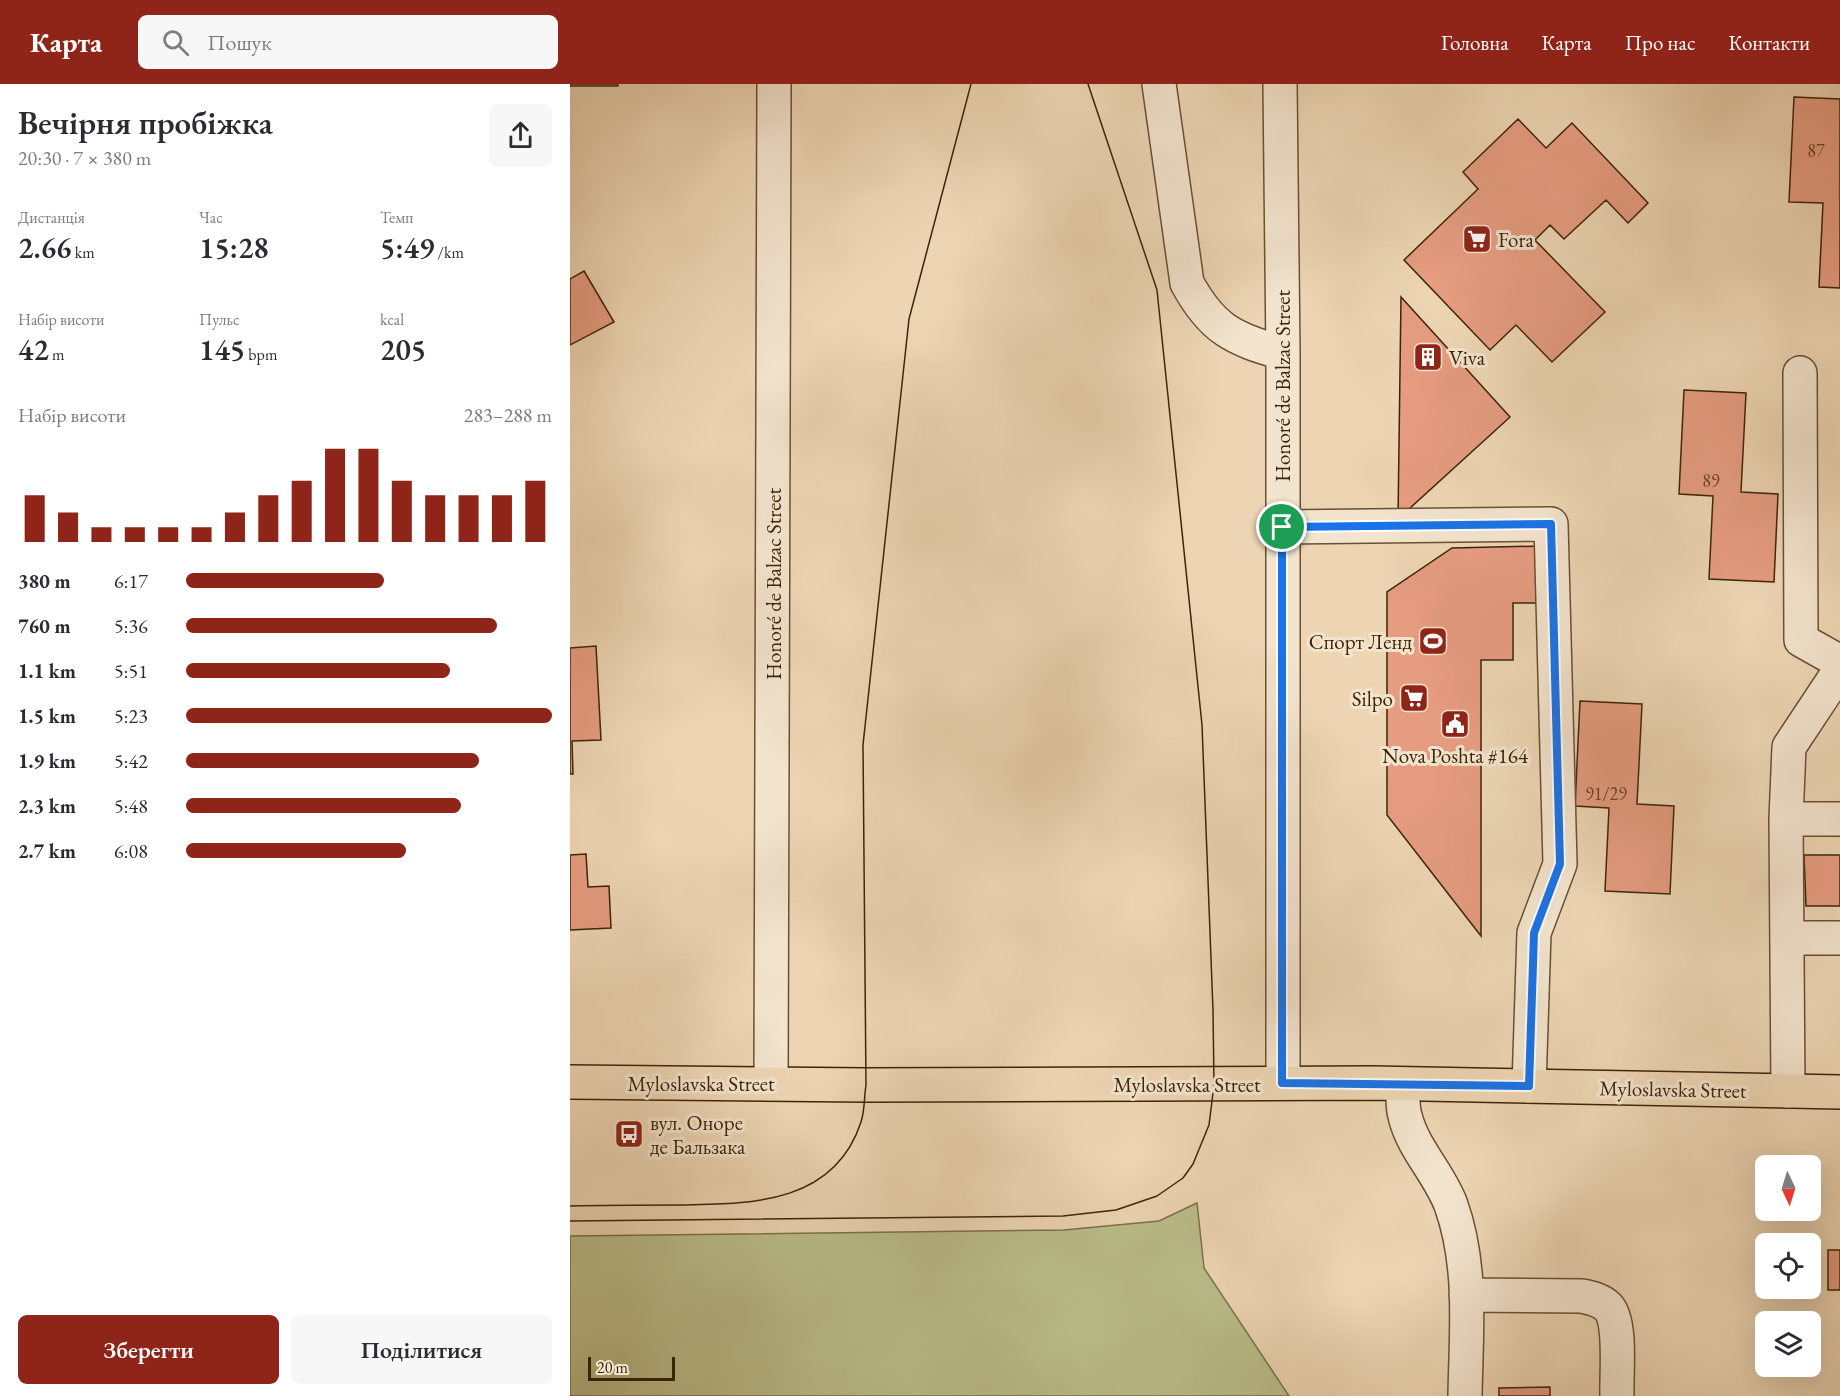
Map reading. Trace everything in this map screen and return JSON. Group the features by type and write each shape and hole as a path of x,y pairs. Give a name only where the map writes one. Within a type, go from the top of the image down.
{"main road":[{"name":"Myloslavska Street","path":"570,1082 1282,1083 1840,1092"}],"street":[{"name":"Honoré de Balzac Street","path":"771,1083 774,84"},
{"path":"1159,84 1187,283 1202,309 1229,334 1283,353"},
{"name":"Honoré de Balzac Street","path":"1280,84 1283,353 1282,1083"},
{"path":"1800,373 1801,640 1840,662"},
{"path":"1282,527 1551,524 1560,864 1534,933 1529,1086"},
{"path":"1788,1091 1786,819 1788,747 1840,670"},
{"path":"1786,819 1840,819"},
{"path":"1788,938 1840,938"},
{"path":"1403,1084 1404,1114 1411,1135 1450,1203 1465,1258 1465,1396"},
{"path":"1466,1295 1582,1296 1598,1300 1608,1308 1616,1329 1617,1396"}],"green space":[{"path":"1197,1203 1204,1268 1289,1396 570,1396 570,1236 1064,1230 1159,1221"}],"building":[{"path":"570,84 618,84 618,86 570,86"},
{"path":"1794,97 1840,99 1840,288 1819,287 1823,203 1789,202"},
{"path":"1518,119 1546,148 1572,123 1648,203 1628,223 1606,200 1564,239 1550,225 1535,240 1605,312 1552,362 1516,325 1490,350 1404,260 1478,189 1463,172"},
{"path":"584,271 614,322 570,345 570,279"},
{"name":"Viva","path":"1401,297 1510,417 1398,519"},
{"path":"1684,390 1746,393 1741,492 1778,494 1774,582 1709,579 1713,496 1679,494"},
{"path":"1543,546 1543,603 1513,603 1513,660 1481,660 1481,936 1387,815 1387,592 1452,548"},
{"path":"596,646 601,740 572,741 573,774 570,774 570,648"},
{"path":"1580,701 1642,704 1637,804 1674,806 1670,894 1605,891 1609,808 1575,806"},
{"path":"586,854 588,887 609,886 611,928 570,930 570,855"},
{"path":"1804,855 1840,855 1840,906 1806,906"},
{"path":"1828,1250 1840,1250 1840,1290 1828,1290"},
{"path":"1550,1387 1550,1396 1499,1396 1499,1388"}],"tram line":[{"path":"570,1206 738,1203 790,1193 812,1183 832,1169 849,1148 861,1122 866,1085 863,745 909,319 971,84"},
{"path":"570,1221 1063,1216 1116,1210 1157,1196 1183,1178 1193,1164 1209,1125 1214,1085 1202,725 1157,290 1088,84"}],"place":[{"name":"Fora","path":"1477,239"},
{"name":"Viva","path":"1428,357"},
{"name":"Спорт Ленд","path":"1433,641"},
{"name":"Silpo","path":"1414,698"},
{"name":"Nova Poshta #164","path":"1455,724"},
{"name":"вул. Оноре де Бальзака","path":"629,1134"}],"route":[{"path":"1551,524 1560,864 1534,933 1529,1086 1282,1083 1282,527 1551,524"}]}
